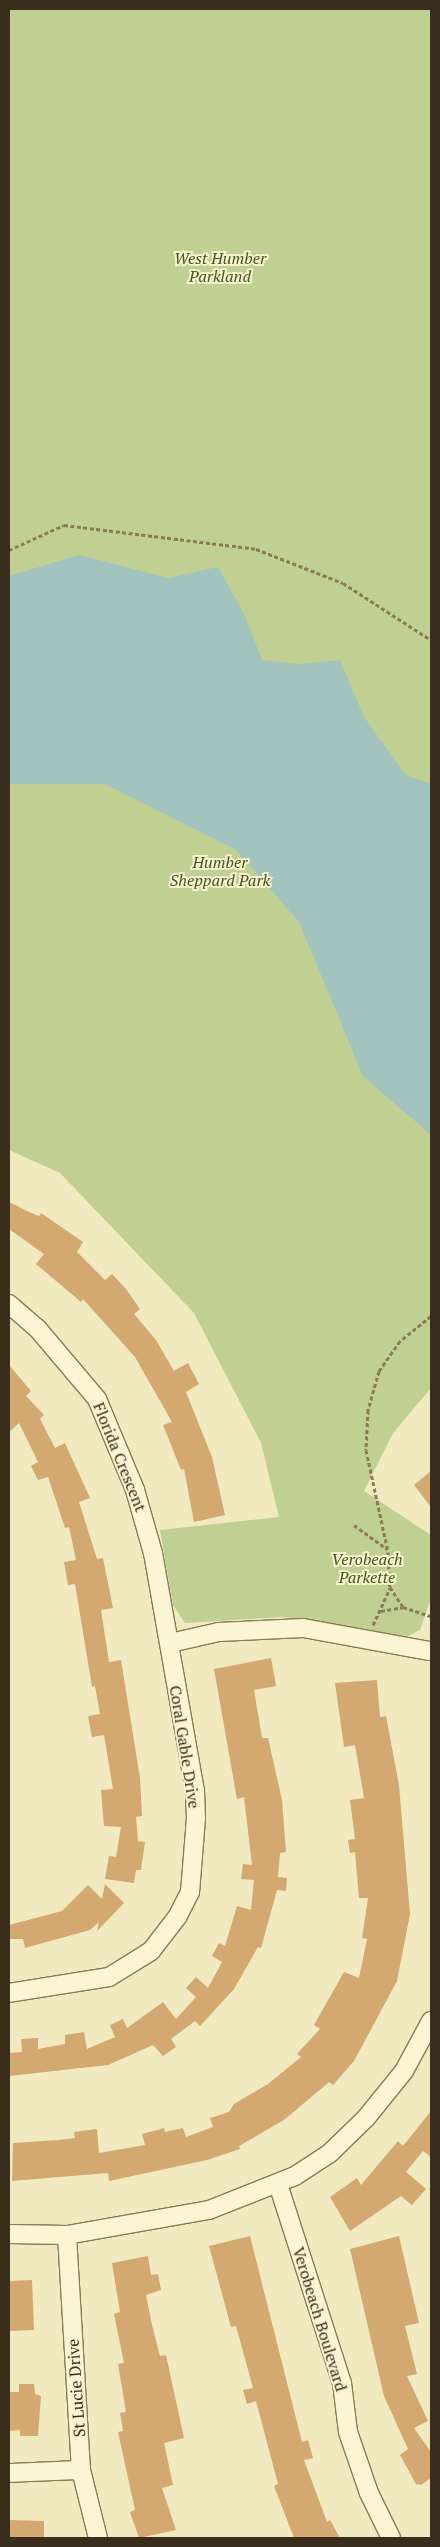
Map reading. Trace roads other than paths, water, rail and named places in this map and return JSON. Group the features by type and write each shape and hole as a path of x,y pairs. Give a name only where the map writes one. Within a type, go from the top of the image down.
{"street":[{"name":"Florida Crescent","path":"9,1304 36,1328 97,1399 144,1518 170,1643"},
{"path":"170,1643 219,1632 272,1627 303,1628 431,1653"},
{"name":"Coral Gable Drive","path":"9,1993 81,1984 109,1977 127,1967 150,1951 178,1916 190,1892 195,1790 170,1643"},
{"path":"9,2234 67,2235 209,2210 278,2184 330,2153 366,2118 404,2071 431,2021"},
{"name":"Verobeach Boulevard","path":"278,2184 342,2383 348,2432 369,2493 391,2538"},
{"name":"St Lucie Drive","path":"67,2235 81,2470 98,2538"},
{"path":"9,2473 81,2470"}],"water":[{"path":"79,555 168,578 218,567 245,616 262,660 299,664 340,660 364,717 406,775 431,784 431,1135 363,1076 299,922 236,850 105,784 9,784 9,576"}],"park label":[{"name":"West Humber Parkland","path":"220,267"},
{"name":"Humber Sheppard Park","path":"220,871"},
{"name":"Verobeach Parkette","path":"367,1568"}]}
